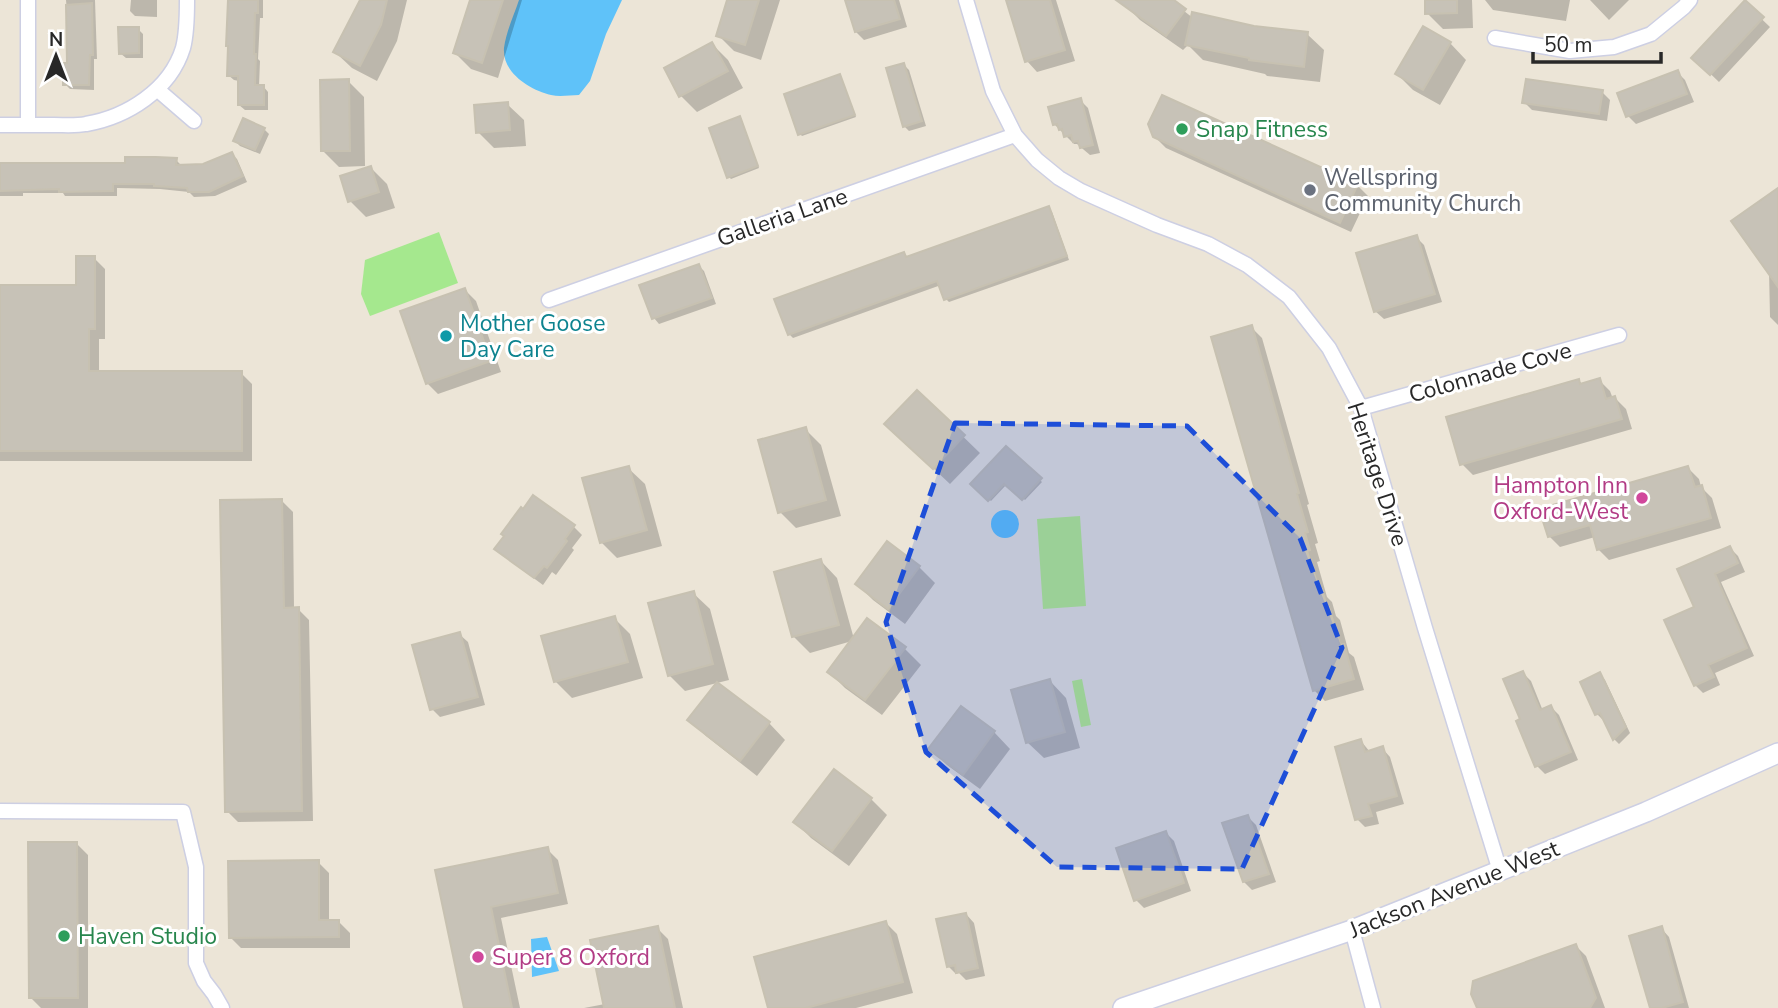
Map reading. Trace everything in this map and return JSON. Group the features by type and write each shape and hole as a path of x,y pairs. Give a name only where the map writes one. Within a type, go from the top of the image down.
{"main road":[{"name":"Jackson Avenue West","path":"1123,1008 1352,930 1646,812 1778,753"}],"street":[{"path":"28,0 28,125"},
{"path":"0,125 83,125 109,120 158,90 175,68 184,47 187,0"},
{"name":"Heritage Drive","path":"966,0 993,91 1015,135 1037,160 1081,191 1157,225 1208,244 1247,265 1289,297 1329,348 1361,408 1500,871"},
{"path":"1495,38 1570,51 1614,47 1651,34 1690,0"},
{"path":"158,90 194,121"},
{"name":"Galleria Lane","path":"549,300 1015,135"},
{"name":"Colonnade Cove","path":"1361,408 1619,335"},
{"path":"0,811 183,812 196,867 197,963 204,981 222,1008"},
{"path":"1352,930 1373,1008"}],"highlighted area":[{"path":"955,423 1187,426 1300,538 1342,648 1242,869 1057,867 926,752 886,622"}],"green space":[{"path":"439,232 458,283 370,316 361,294 365,260"},
{"path":"1080,516 1086,606 1043,609 1037,519"},
{"path":"1082,679 1091,725 1081,727 1072,681"}],"water":[{"path":"519,0 622,0 606,34 590,81 579,95 558,96 543,93 526,85 512,73 504,48"},
{"path":"1005,510 1015,514 1019,524 1015,534 1005,538 995,534 991,524 995,514"},
{"path":"547,937 559,971 532,977 531,939"}],"building":[{"path":"228,0 258,0 258,13 255,13 255,85 264,85 264,105 238,105 238,76 227,76"},
{"path":"360,0 387,0 381,25 360,66 333,52"},
{"path":"470,0 503,0 482,63 453,53"},
{"path":"727,0 759,0 745,45 716,36"},
{"path":"845,0 894,0 900,19 855,32"},
{"path":"1006,0 1050,0 1065,50 1025,62"},
{"path":"1116,0 1174,0 1186,9 1166,36"},
{"path":"1425,0 1457,0 1457,13 1425,14"},
{"path":"1745,0 1764,17 1710,75 1691,58"},
{"path":"92,3 93,55 90,55 89,85 63,85 63,63 67,63 66,5"},
{"path":"1192,12 1254,26 1308,32 1304,67 1249,60 1185,45"},
{"path":"1423,26 1451,42 1423,90 1395,74"},
{"path":"118,27 139,27 139,53 119,54"},
{"path":"712,42 728,71 679,97 664,68"},
{"path":"904,63 922,121 903,127 886,68"},
{"path":"1678,70 1687,94 1626,117 1617,93"},
{"path":"840,74 855,115 798,135 784,94"},
{"path":"349,79 350,151 321,151 320,80"},
{"path":"1526,79 1603,90 1599,114 1522,103"},
{"path":"1162,95 1358,184 1340,223 1153,137 1148,124"},
{"path":"1081,98 1093,145 1080,148 1078,141 1073,142 1071,135 1064,137 1062,129 1059,130 1057,124 1053,125 1048,107"},
{"path":"508,102 510,130 476,133 474,105"},
{"path":"740,116 758,166 727,178 709,128"},
{"path":"243,118 265,128 255,150 233,141"},
{"path":"232,152 243,176 209,192 188,192 187,188 154,184 113,184 113,191 0,191 0,163 125,163 125,157 156,157 177,158 176,165 203,164"},
{"path":"371,166 379,192 348,202 340,176"},
{"path":"1778,188 1778,287 1731,221"},
{"path":"1049,206 1067,256 944,300 937,281 788,335 774,299 904,252 906,257"},
{"path":"1417,235 1435,294 1374,312 1356,253"},
{"path":"76,256 95,256 95,329 89,329 89,371 242,371 242,451 0,451 0,285 76,285"},
{"path":"699,264 712,298 652,319 639,285"},
{"name":"Mother Goose Day Care","path":"465,288 491,361 426,384 400,311"},
{"path":"1252,325 1299,493 1297,494 1308,532 1305,533 1310,550 1307,551 1319,589 1322,589 1329,607 1340,645 1344,644 1354,679 1313,691 1211,337"},
{"path":"1600,378 1606,399 1615,396 1622,419 1460,465 1446,417 1579,379 1580,384"},
{"path":"917,390 965,435 933,469 884,424"},
{"path":"806,427 826,500 778,513 758,440"},
{"path":"1006,446 1042,478 1022,500 1004,484 988,501 970,484"},
{"path":"629,466 647,530 600,543 582,478"},
{"name":"Hampton Inn Oxford-West","path":"1688,466 1695,487 1702,485 1711,518 1597,550 1590,525 1548,537 1539,509"},
{"path":"533,495 575,525 547,568 544,566 534,578 494,549 504,536 501,534"},
{"path":"282,499 284,608 299,607 302,811 225,812 220,500"},
{"path":"887,541 920,566 888,609 855,584"},
{"path":"1730,546 1738,563 1715,574 1747,648 1708,665 1714,677 1694,686 1664,620 1694,607 1677,569"},
{"path":"821,559 839,625 792,637 774,572"},
{"path":"694,591 713,664 668,676 648,603"},
{"path":"615,616 628,662 554,682 541,636"},
{"path":"867,618 906,647 865,700 827,672"},
{"path":"460,632 478,697 430,710 412,645"},
{"path":"1523,671 1540,710 1551,705 1571,752 1535,767 1516,721 1520,719 1503,679"},
{"path":"1600,672 1626,727 1613,740 1600,713 1595,715 1580,682"},
{"path":"1050,679 1065,732 1026,743 1011,690"},
{"path":"717,682 770,722 740,761 687,720"},
{"path":"961,706 995,731 963,775 928,749"},
{"path":"1361,739 1365,752 1383,746 1397,796 1368,804 1372,816 1355,820 1335,747"},
{"path":"834,769 872,798 832,851 793,822"},
{"path":"1248,815 1269,874 1243,882 1222,823"},
{"path":"1166,831 1184,883 1134,901 1116,848"},
{"path":"28,842 77,842 78,998 29,998"},
{"name":"Super 8 Oxford","path":"548,847 558,893 491,907 512,1008 464,1008 435,870"},
{"path":"319,860 319,920 339,920 339,937 229,938 228,861"},
{"path":"966,913 978,968 956,973 955,965 947,967 936,919"},
{"path":"886,921 903,982 806,1008 768,1008 754,957"},
{"name":"Super 8 Oxford","path":"658,926 675,1008 604,1008 590,940"},
{"path":"1662,926 1683,1002 1662,1008 1650,1008 1629,936"},
{"path":"1576,944 1596,998 1590,1008 1477,1008 1471,994 1473,981"}],"place":[{"name":"Snap Fitness","path":"1182,129"},
{"name":"Wellspring Community Church","path":"1310,190"},
{"name":"Mother Goose Day Care","path":"446,336"},
{"name":"Hampton Inn Oxford-West","path":"1642,498"},
{"name":"Haven Studio","path":"64,936"},
{"name":"Super 8 Oxford","path":"478,957"}]}
